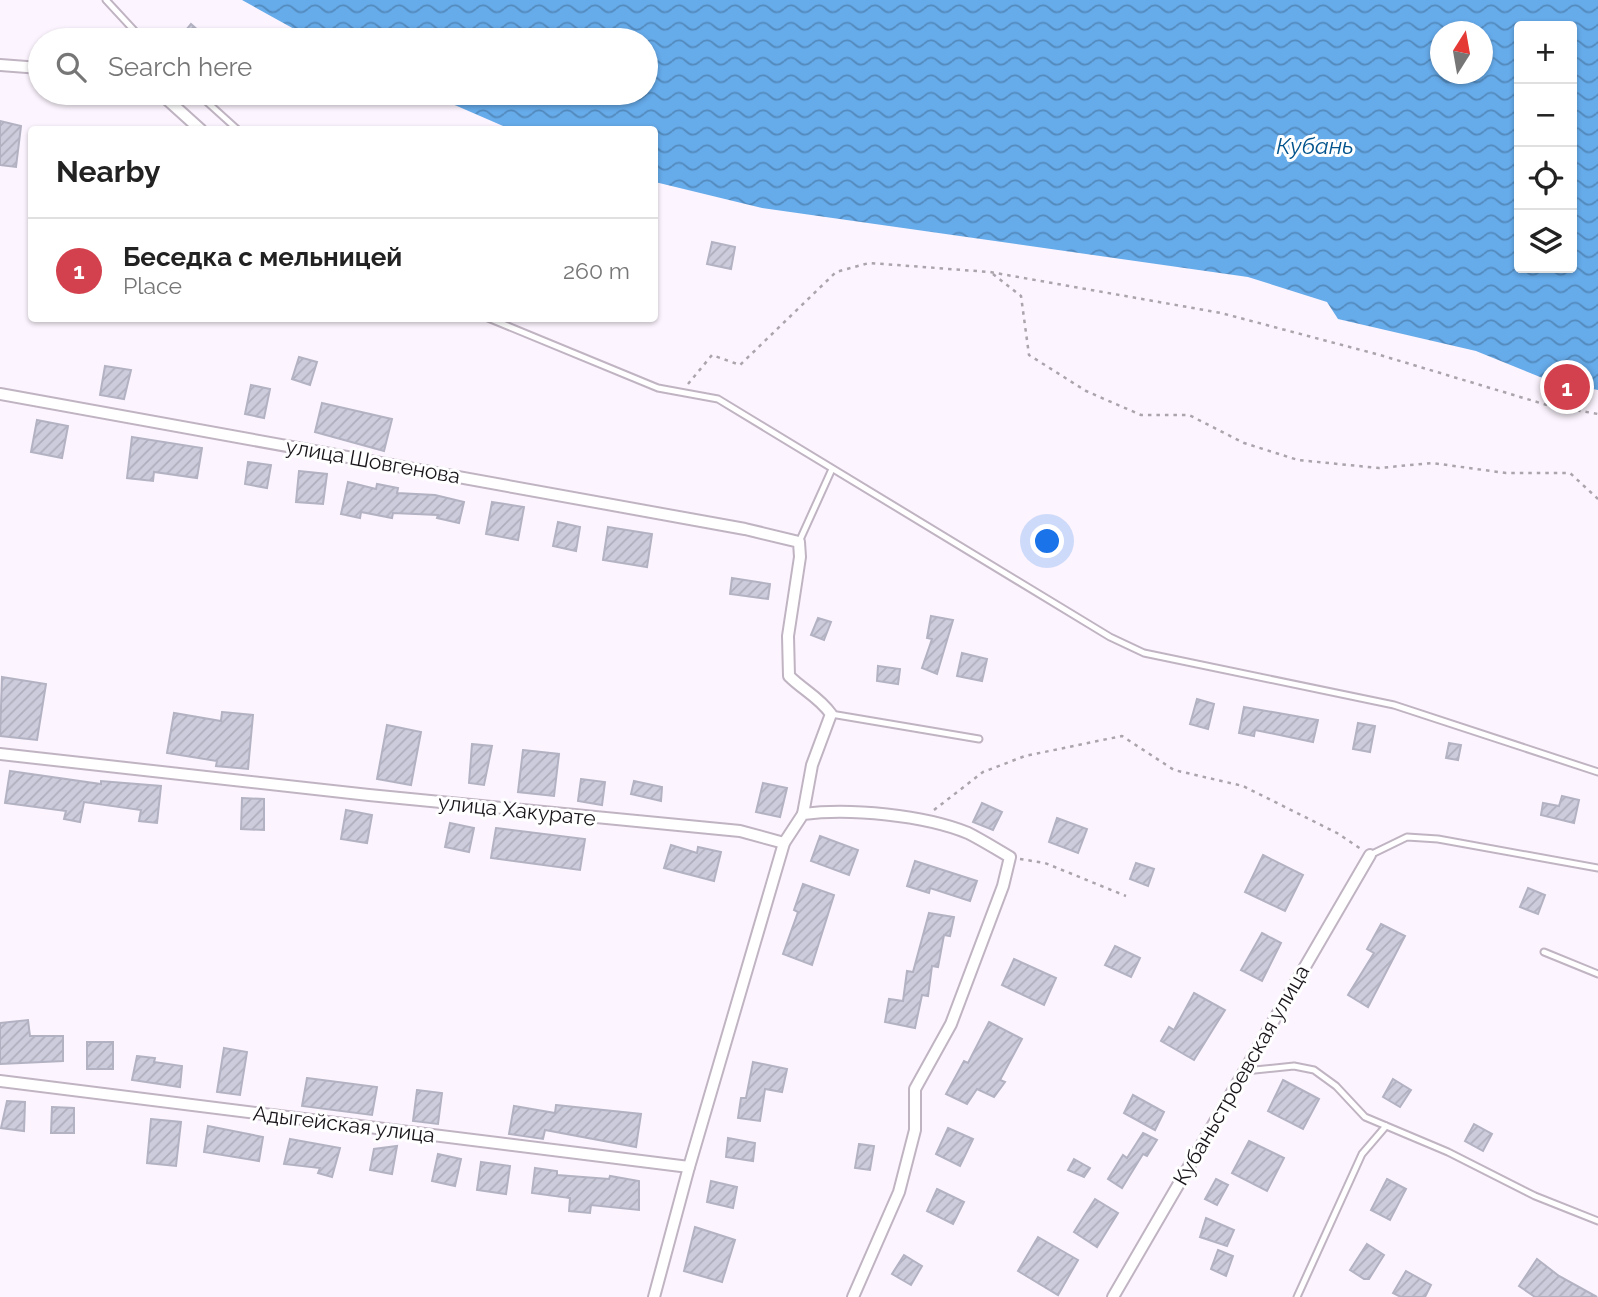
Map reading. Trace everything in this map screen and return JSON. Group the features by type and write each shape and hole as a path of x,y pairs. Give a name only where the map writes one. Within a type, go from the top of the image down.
{"street":[{"path":"0,65 28,67"},
{"path":"173,105 197,126"},
{"name":"улица Шовгенова","path":"0,394 745,529 799,542"},
{"path":"654,1297 689,1167 784,843 803,814 813,765 831,714 820,698 802,689 789,676 788,636 800,557 799,542"},
{"name":"улица Хакурате","path":"0,754 369,795 740,831 784,843"},
{"path":"803,814 825,811 920,820 967,833 1010,857 1003,886 951,1024 915,1089 915,1130 899,1192 853,1297"},
{"name":"Кубаньстроевская улица","path":"1113,1297 1370,855"},
{"name":"Адыгейская улица","path":"0,1081 689,1167"}],"lane":[{"path":"106,0 132,28"},
{"path":"210,105 234,126"},
{"path":"497,322 614,373 658,388 718,399 1110,637 1144,653 1394,705 1598,772"},
{"path":"799,542 832,469"},
{"path":"831,714 979,739"},
{"path":"1370,855 1408,837 1438,839 1598,868"},
{"path":"1544,952 1598,974"},
{"path":"1242,1072 1294,1066 1314,1070 1336,1086 1365,1117 1535,1196 1598,1221"},
{"path":"1297,1297 1362,1154 1387,1126"}],"path":[{"path":"682,392 712,355 740,365 836,272 869,263 990,272 1221,313 1380,355 1547,405 1598,414"},
{"path":"990,272 1021,296 1029,355 1086,391 1141,415 1189,415 1244,443 1298,460 1379,468 1432,463 1506,473 1570,473 1598,499"},
{"path":"920,820 983,772 1025,756 1122,736 1174,770 1243,786 1337,833 1370,855"},
{"path":"1010,857 1045,863 1126,896"}],"water":[{"name":"Кубань","path":"242,0 1598,0 1598,390 1550,381 1476,351 1338,319 1327,302 1248,277 762,208 658,183 658,126 503,126 455,105 658,105 658,28 292,28"}],"building":[{"path":"0,121 21,126 16,167 0,165"},
{"path":"712,242 735,247 731,269 707,264"},
{"path":"299,357 317,362 310,385 292,379"},
{"path":"105,366 131,370 124,399 100,395"},
{"path":"251,385 270,389 264,418 245,414"},
{"path":"322,403 392,419 384,451 315,432"},
{"path":"37,420 68,426 62,458 31,452"},
{"path":"132,437 202,448 197,478 154,472 153,481 127,478"},
{"path":"248,462 271,465 267,488 245,484"},
{"path":"299,471 327,474 323,504 296,502"},
{"path":"348,482 376,489 377,484 398,488 397,493 435,495 464,502 459,523 437,518 438,515 393,513 392,518 361,512 360,518 341,514"},
{"path":"492,502 524,507 518,540 486,534"},
{"path":"558,522 580,527 576,551 553,546"},
{"path":"608,527 652,534 647,567 603,560"},
{"path":"732,578 770,584 768,599 730,594"},
{"path":"931,616 953,620 937,674 922,668 932,639 927,638"},
{"path":"818,618 831,622 824,640 811,635"},
{"path":"962,653 987,659 982,681 957,676"},
{"path":"878,666 900,669 898,684 877,681"},
{"path":"2,677 46,684 37,740 0,736"},
{"path":"1197,699 1214,704 1208,729 1190,724"},
{"path":"1244,707 1318,720 1313,742 1255,730 1254,736 1239,733"},
{"path":"222,712 253,715 248,769 216,766 217,761 167,753 174,713 221,721"},
{"path":"1358,723 1375,726 1370,752 1353,749"},
{"path":"387,725 421,732 411,785 377,779"},
{"path":"1449,743 1461,745 1458,760 1446,758"},
{"path":"472,744 492,746 484,785 469,783"},
{"path":"523,750 559,754 554,796 518,792"},
{"path":"10,771 101,784 101,781 161,786 157,823 139,821 141,810 84,802 80,822 64,819 66,811 5,803"},
{"path":"581,779 605,782 602,805 578,801"},
{"path":"634,781 662,787 661,801 631,794"},
{"path":"763,783 787,788 780,817 756,812"},
{"path":"1562,796 1579,800 1574,823 1541,815 1543,803 1559,806"},
{"path":"242,798 264,799 264,830 241,829"},
{"path":"982,803 1002,812 993,830 973,822"},
{"path":"346,810 372,815 367,843 341,839"},
{"path":"1057,818 1087,829 1078,853 1049,842"},
{"path":"450,823 474,828 469,852 445,847"},
{"path":"496,828 585,839 580,870 491,858"},
{"path":"820,836 858,850 849,875 811,861"},
{"path":"671,845 697,853 698,847 721,852 714,881 664,868"},
{"path":"1263,855 1303,875 1285,911 1245,892"},
{"path":"915,861 977,881 970,901 930,888 929,893 907,886"},
{"path":"1136,863 1154,869 1148,886 1130,879"},
{"path":"803,884 834,895 812,965 783,954 798,912 794,910"},
{"path":"1528,888 1545,895 1538,914 1520,907"},
{"path":"929,913 954,917 950,936 944,935 938,967 932,966 928,996 922,995 915,1028 885,1022 889,999 903,1001 907,971 913,972"},
{"path":"1381,924 1405,936 1368,1007 1348,995 1374,953 1367,949"},
{"path":"1262,933 1281,943 1262,981 1241,970"},
{"path":"1115,946 1140,958 1131,977 1105,965"},
{"path":"1014,959 1056,978 1044,1005 1002,985"},
{"path":"1194,993 1225,1010 1194,1060 1161,1041 1169,1027 1174,1030"},
{"path":"28,1020 30,1036 63,1036 63,1061 0,1064 0,1023"},
{"path":"989,1022 1022,1039 1000,1080 1005,1082 994,1097 977,1089 967,1104 946,1094 964,1061 968,1063"},
{"path":"87,1042 113,1042 113,1069 87,1069"},
{"path":"224,1048 247,1052 240,1095 217,1092"},
{"path":"137,1056 155,1058 154,1062 182,1066 180,1087 132,1080"},
{"path":"753,1062 787,1069 782,1092 765,1089 760,1121 738,1118 741,1098 746,1098"},
{"path":"307,1078 377,1087 372,1115 302,1106"},
{"path":"1393,1079 1411,1090 1400,1107 1383,1097"},
{"path":"1283,1080 1319,1099 1303,1129 1268,1111"},
{"path":"417,1090 442,1093 438,1124 413,1121"},
{"path":"1133,1095 1164,1112 1155,1130 1124,1113"},
{"path":"7,1101 25,1102 24,1131 1,1128"},
{"path":"556,1105 641,1114 636,1147 545,1130 543,1139 509,1134 514,1106 555,1113"},
{"path":"52,1107 74,1108 74,1133 51,1133"},
{"path":"151,1119 181,1122 176,1166 147,1163"},
{"path":"1474,1124 1492,1134 1483,1151 1465,1141"},
{"path":"208,1126 263,1137 259,1161 204,1152"},
{"path":"948,1128 973,1139 960,1166 936,1154"},
{"path":"1143,1133 1157,1140 1147,1156 1143,1154 1122,1188 1108,1179 1123,1155 1127,1158"},
{"path":"728,1138 755,1143 753,1161 726,1157"},
{"path":"290,1139 340,1148 332,1177 318,1173 320,1168 284,1164"},
{"path":"1249,1141 1284,1158 1267,1191 1232,1173"},
{"path":"859,1144 874,1146 870,1170 855,1168"},
{"path":"397,1146 392,1174 370,1170 374,1149"},
{"path":"438,1154 461,1159 455,1186 432,1181"},
{"path":"1074,1159 1090,1168 1084,1177 1068,1170"},
{"path":"481,1162 510,1166 506,1194 477,1190"},
{"path":"535,1168 557,1171 557,1175 609,1179 610,1176 639,1181 639,1210 591,1205 590,1213 569,1211 570,1198 532,1193"},
{"path":"1216,1179 1228,1185 1217,1205 1205,1199"},
{"path":"1387,1179 1406,1189 1390,1220 1371,1210"},
{"path":"711,1181 737,1187 733,1208 707,1202"},
{"path":"937,1189 964,1202 953,1224 927,1211"},
{"path":"1095,1199 1118,1213 1097,1247 1074,1232"},
{"path":"1206,1218 1234,1230 1227,1246 1200,1237"},
{"path":"695,1227 735,1240 722,1282 684,1271"},
{"path":"1038,1237 1078,1260 1058,1295 1018,1271"},
{"path":"1367,1244 1384,1255 1369,1279 1364,1279 1350,1270"},
{"path":"1218,1250 1233,1256 1226,1276 1211,1269"},
{"path":"904,1255 922,1266 911,1285 892,1274"},
{"path":"1537,1259 1559,1276 1597,1297 1535,1297 1519,1286"},
{"path":"1406,1271 1431,1285 1425,1297 1401,1297 1393,1293"}],"place":[{"name":"Беседка с мельницей","path":"1567,387"}]}
